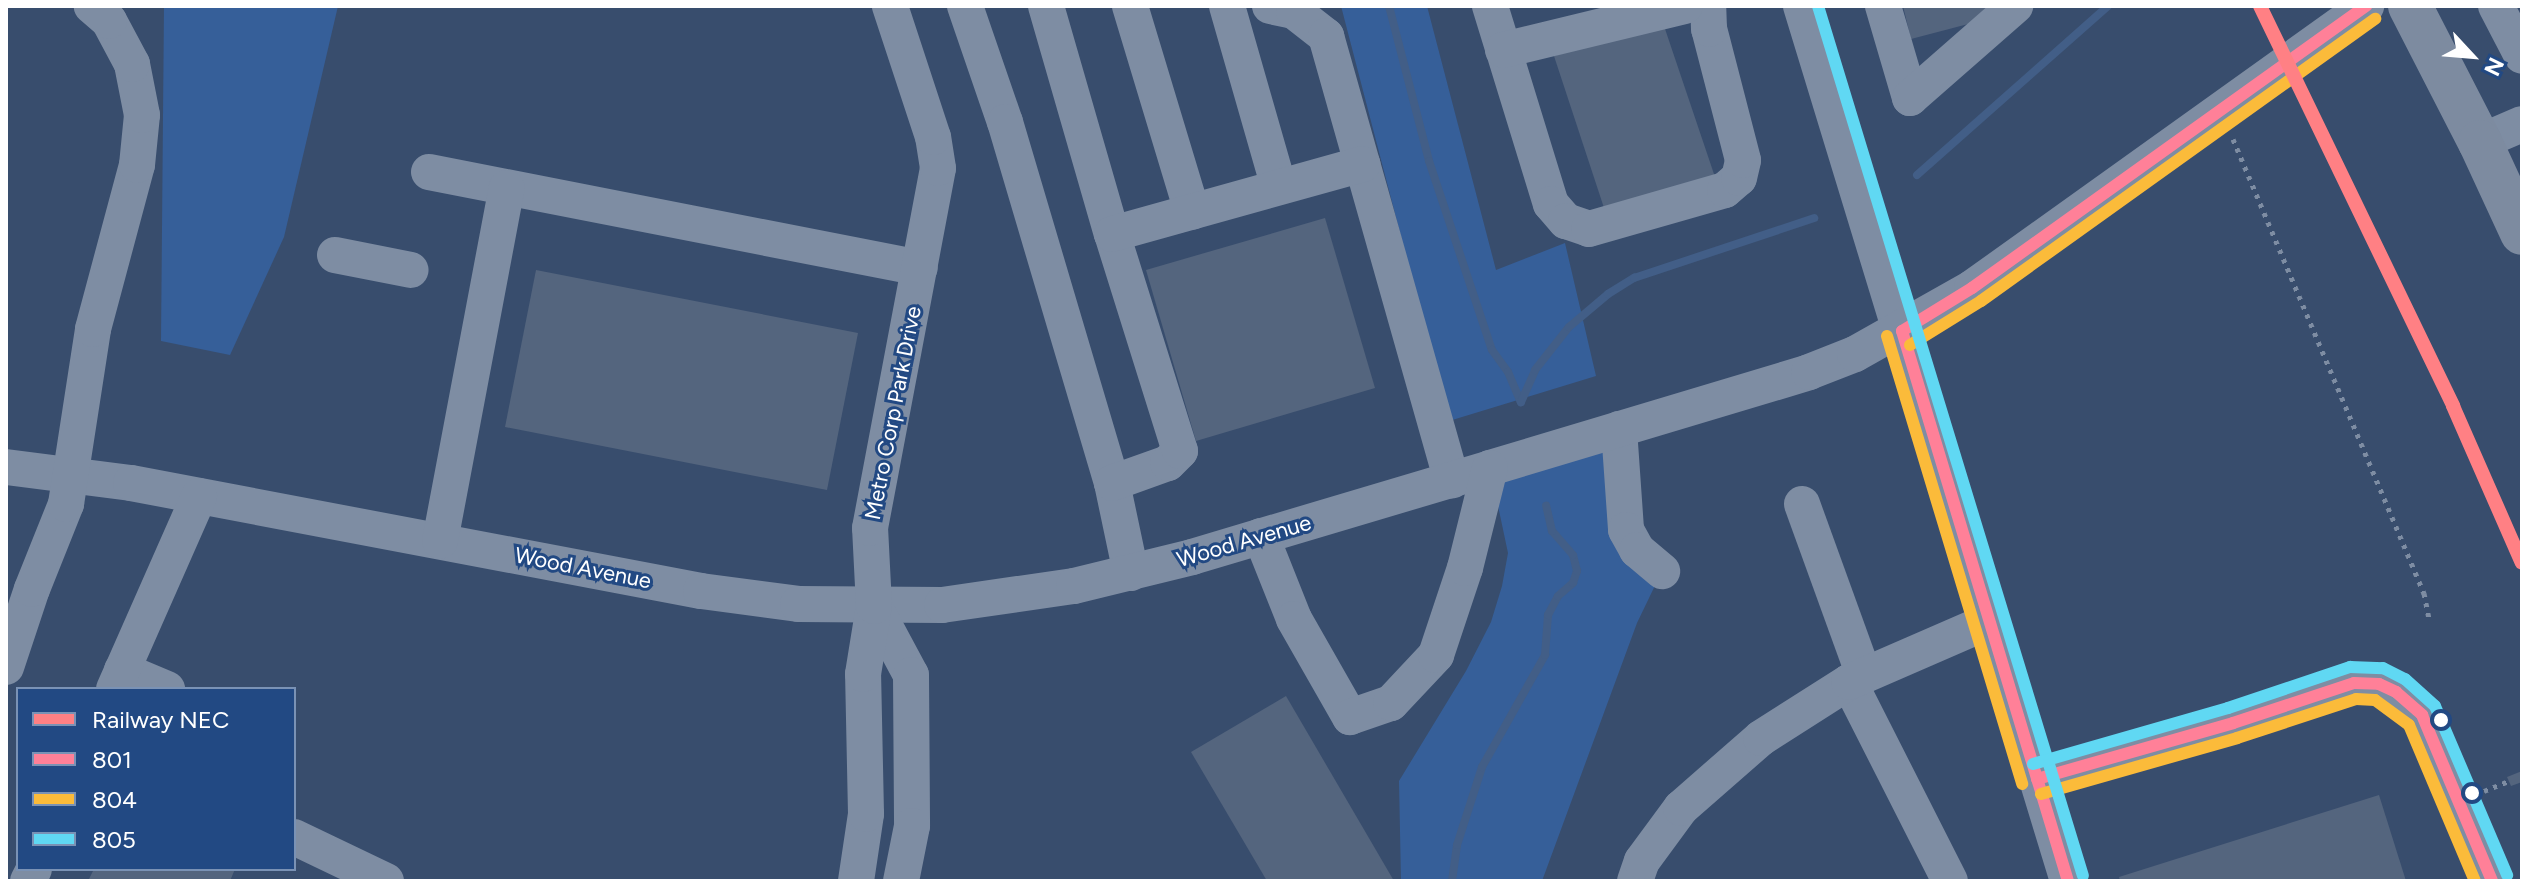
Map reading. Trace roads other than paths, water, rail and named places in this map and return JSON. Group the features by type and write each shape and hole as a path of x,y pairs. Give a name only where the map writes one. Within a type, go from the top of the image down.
{"main road":[{"path":"2410,6 2480,142 2522,233"}],"street":[{"path":"6,667 32,589 61,521 72,473 93,329 137,165 142,115 132,64 109,21 92,6"},
{"name":"Metro Corp Park Drive","path":"856,881 866,814 863,674 874,606 870,528 936,182 936,153 890,6"},
{"path":"965,6 1005,122 1112,483 1131,573"},
{"path":"1046,6 1112,234 1180,451 1168,463 1112,483"},
{"path":"1130,6 1192,212"},
{"path":"1227,6 1279,187"},
{"path":"1270,6 1294,11 1326,36 1452,480"},
{"path":"1490,6 1551,204 1566,221 1589,229 1725,190 1739,178 1743,160 1709,29 1708,6"},
{"path":"1503,50 1575,19 1685,6"},
{"path":"1801,6 2068,881"},
{"path":"1883,6 1910,98 2015,6"},
{"name":"Wood Avenue","path":"6,467 72,473 731,596 798,604 874,606 994,600 1131,573 1809,372 1902,331 1972,288 2366,6"},
{"path":"2496,6 2522,56"},
{"path":"2480,142 2522,124"},
{"path":"1112,234 1362,164"},
{"path":"429,172 920,268"},
{"path":"440,541 507,188"},
{"path":"335,255 411,270"},
{"path":"1619,429 1626,530 1637,550 1662,571"},
{"path":"1261,536 1294,619 1350,717 1391,703 1436,655 1465,568 1490,468"},
{"path":"157,687 118,679 199,496"},
{"path":"1802,504 1856,678 1950,881"},
{"name":"Metro Corp Park Drive","path":"874,606 911,675 912,813 901,881"},
{"path":"1635,881 1642,861 1681,808 1761,738 1856,678 1989,621"},
{"path":"2037,779 2203,732 2354,683 2379,684 2403,697 2422,715 2492,881"},
{"path":"866,814 912,813"},
{"path":"296,838 341,871 386,881"}],"waterway":[{"path":"1389,6 1429,161 1492,350 1508,372 1521,402"},
{"path":"1917,175 2108,6"},
{"path":"1521,402 1535,370 1569,327 1608,294 1634,278 1814,218"},
{"path":"1452,881 1457,845 1482,767 1545,655 1548,615 1558,596 1573,583 1577,571 1573,555 1552,531 1546,506"}],"rail line":[{"name":"NEC","path":"2260,6 2453,406 2522,563"}]}
